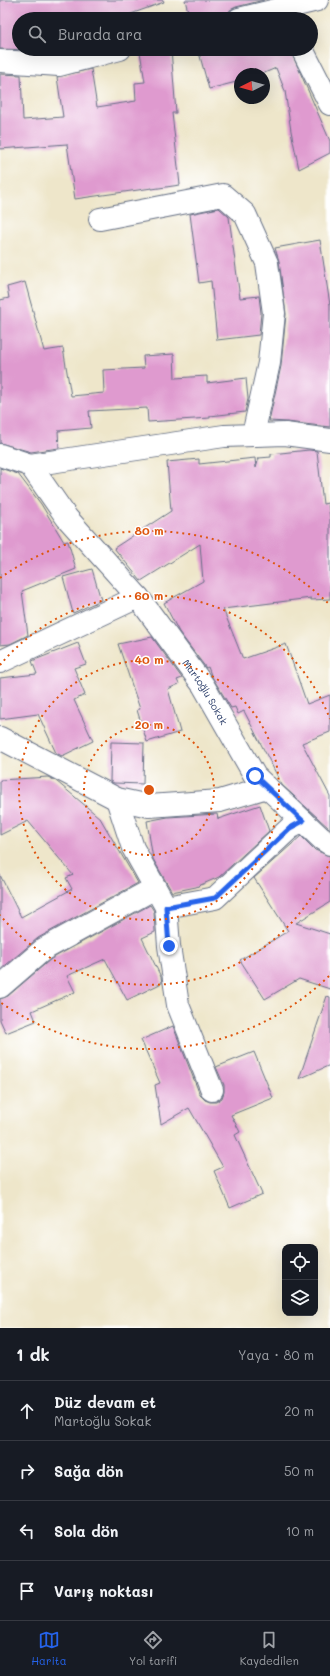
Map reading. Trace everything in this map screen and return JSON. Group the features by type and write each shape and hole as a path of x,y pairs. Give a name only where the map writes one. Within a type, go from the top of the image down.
{"street":[{"path":"289,12 317,0"},
{"path":"0,61 58,65 93,56"},
{"path":"306,56 330,104"},
{"path":"100,219 224,195 245,214 267,263 274,313 269,363 253,435"},
{"path":"0,455 30,465 224,436 285,434 330,440"},
{"name":"Martoğlu Sokak","path":"30,465 67,518 138,597 203,685 255,776 330,844"},
{"path":"0,662 138,597"},
{"path":"0,738 117,799 149,806 220,802 267,787"},
{"path":"117,799 133,848 166,907 169,946 178,1005 212,1090"},
{"path":"166,907 215,898 290,828 303,821"},
{"path":"0,987 44,949 155,888"}],"building":[{"path":"0,0 163,0 164,2 136,12 12,12 12,49 0,49"},
{"path":"185,0 264,0 236,7 230,10 229,12 188,12"},
{"path":"141,56 172,56 176,113 172,113 180,185 75,199 67,144 0,149 0,74 21,75 23,120 63,117 57,77 91,69 97,107 136,101 135,83 145,82"},
{"path":"200,56 293,56 330,141 330,153 299,169 285,91 276,68 270,71 270,68 234,68 234,83 209,89"},
{"path":"219,208 229,217 240,298 259,296 261,313 259,335 217,340 211,281 199,283 190,214"},
{"path":"320,240 330,305 330,427 269,421 281,366 286,314 279,261 275,248"},
{"path":"25,282 44,351 63,348 71,396 104,393 103,370 144,368 143,356 174,354 175,378 207,376 207,383 246,378 248,399 245,412 210,416 210,418 148,422 147,408 89,411 91,428 58,431 59,448 31,452 0,443 0,300 9,298 7,287"},
{"path":"309,450 317,451 323,504 328,503 330,519 330,599 311,600 311,598 223,609 243,659 286,644 307,704 330,695 330,732 302,743 330,796 330,829 282,785 244,711 238,714 235,707 231,708 211,675 208,667 206,668 179,632 164,603 203,581 200,544 141,581 114,548 171,511 167,462 199,459 199,464 255,458 256,468 259,458 271,457 271,454"},
{"path":"0,468 18,474 41,504 64,542 68,541 76,569 22,591 28,635 10,644 0,645"},
{"path":"92,569 101,600 73,613 63,577"},
{"path":"152,637 182,678 177,680 179,684 168,689 180,732 147,742 137,710 140,709 118,644"},
{"path":"78,643 86,664 74,668 85,695 74,700 93,741 62,756 56,753 38,714 0,719 0,678 37,674 32,661"},
{"path":"111,742 144,743 143,784 114,783 110,781"},
{"path":"48,777 56,781 100,818 138,883 38,938 0,970 0,875 21,917 72,889 66,878 73,875 28,821 0,835 0,780"},
{"path":"260,805 269,831 219,877 196,887 172,892 153,859 147,821 168,817 217,814 218,819"},
{"path":"301,836 315,850 330,856 330,902 296,923 330,934 330,989 299,979 265,999 240,960 288,931 254,878"},
{"path":"150,905 154,911 155,932 142,938 161,977 162,983 127,1000 105,959 67,976 75,992 32,1011 36,1021 6,1033 0,1020 0,999 8,996 51,959"},
{"path":"327,996 330,997 330,1065 299,1079"},
{"path":"173,1026 200,1095 205,1100 216,1102 222,1098 224,1092 224,1085 216,1067 254,1052 273,1098 231,1115 240,1132 235,1135 262,1194 230,1208 214,1171 223,1167 189,1108 161,1124 155,1085 160,1083 141,1040"}],"route":[{"path":"169,946 166,907 215,898 243,870 290,828 303,821 255,776"}]}
